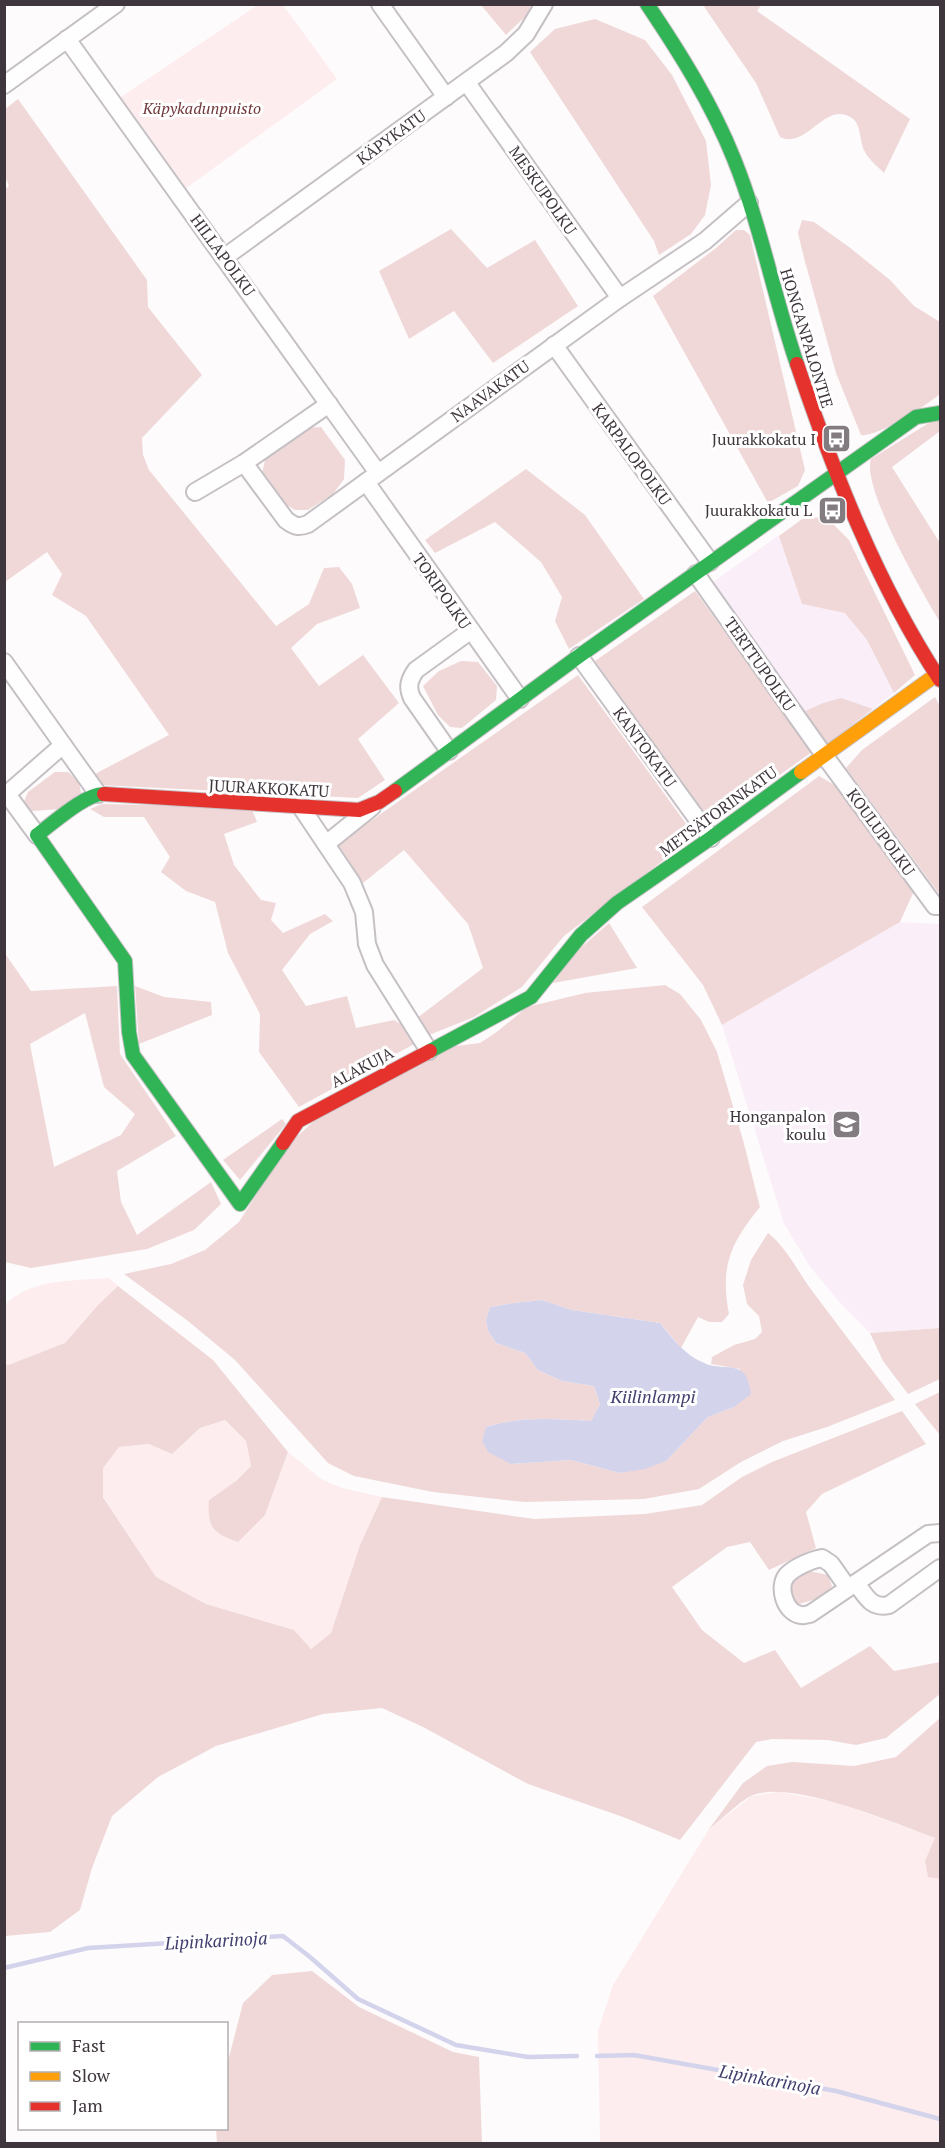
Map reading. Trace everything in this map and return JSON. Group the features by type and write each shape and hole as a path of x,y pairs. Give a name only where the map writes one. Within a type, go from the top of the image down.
{"street":[{"path":"4,85 116,4"},
{"path":"380,4 446,97"},
{"name":"KÄPYKATU","path":"225,257 506,53 526,34 544,4"},
{"name":"HONGANPALONTIE","path":"647,4 705,98 725,138 749,203 805,393 836,474 895,600 939,675"},
{"name":"HILLAPOLKU","path":"68,39 329,404 372,478"},
{"name":"MESKUPOLKU","path":"467,83 620,298"},
{"name":"NAAVAKATU","path":"244,462 286,520 293,526 301,527 308,524 554,345 705,241 749,203"},
{"name":"KARPALOPOLKU","path":"554,345 710,562"},
{"path":"195,492 244,462 329,404"},
{"name":"JUURAKKOKATU","path":"98,794 359,810 379,802 710,562 916,417 940,413"},
{"name":"TORIPOLKU","path":"372,478 471,631 520,699"},
{"name":"TERTTUPOLKU","path":"696,574 824,755"},
{"path":"449,751 412,698 409,690 410,679 416,670 471,631"},
{"name":"KANTOKATU","path":"579,656 711,838"},
{"path":"4,662 98,794 84,801 37,835 7,794 63,745"},
{"name":"METSÄTORINKATU","path":"531,997 581,935 617,903 939,675"},
{"name":"KOULUPOLKU","path":"824,755 935,906 940,906"},
{"path":"326,844 379,802"},
{"path":"302,807 352,883 364,912 367,944 375,965 429,1051"},
{"name":"ALAKUJA","path":"37,835 125,961 128,978 128,1040 133,1055 240,1204 298,1120 531,997"},
{"path":"940,1533 928,1534 852,1585 875,1606 881,1607 889,1605 940,1568"}],"shaded area":[{"path":"481,5 531,5 527,15 506,35"},
{"path":"703,5 761,5 757,11 910,119 884,173 865,152 855,121 842,114 833,115 799,137 790,139 780,137 756,83"},
{"path":"595,19 645,40 672,75 706,141 711,185 705,215 691,234 659,255 654,241 530,52 555,29"},
{"path":"18,99 147,280 148,307 202,375 142,438 143,455 149,470 276,626 309,604 324,568 339,567 352,584 360,608 317,624 291,648 319,686 363,655 399,703 358,739 385,780 358,798 100,785 93,775 169,735 86,616 52,595 62,574 47,552 5,582 4,190 9,186 5,177 4,110"},
{"path":"802,220 814,222 849,247 890,280 914,306 940,322 940,394 913,413 868,435 861,435 836,373 798,233"},
{"path":"451,229 487,268 535,240 578,306 493,363 454,311 409,339 379,271"},
{"path":"736,230 744,230 750,235 805,470 798,486 768,503 653,296"},
{"path":"940,419 940,431 892,467 940,543 940,622 895,540 875,492 870,473 871,459 927,424"},
{"path":"321,427 345,460 344,479 333,494 308,510 295,510 283,503 262,473 266,456 306,428"},
{"path":"526,469 585,515 644,599 569,649 555,621 562,597 541,562 495,522 435,553 425,540"},
{"path":"805,517 827,518 849,540 915,675 894,693 867,640 845,613 802,604 779,536"},
{"path":"779,535 802,604 845,612 867,640 894,693 873,709 823,703 805,711 710,584"},
{"path":"695,591 812,752 712,823 595,661"},
{"path":"461,661 478,662 497,686 496,700 462,728 450,727 438,715 423,686 439,671"},
{"path":"578,675 695,836 564,936 522,987 474,1017 424,1037 417,1018 483,968 468,924 404,850 363,883 338,844"},
{"path":"935,697 940,706 940,895 846,768 862,750"},
{"path":"841,698 873,709 826,745 805,711"},
{"path":"55,772 68,772 79,782 81,793 61,809 32,811 23,804 28,792"},
{"path":"819,776 843,790 914,891 900,922 722,1025 703,985 642,907"},
{"path":"102,804 251,807 257,822 224,834 234,865 261,900 276,903 271,920 283,933 325,914 333,921 310,934 282,970 306,1006 347,996 356,1028 394,1020 404,1026 416,1043 299,1107 259,1052 260,1014 228,953 215,902 186,891 161,872 170,857 144,817 104,817 90,809"},
{"name":"Honganpalon koulu","path":"900,922 940,924 940,1328 870,1333 841,1304 811,1268 784,1224 722,1025"},
{"path":"609,923 637,968 553,983 576,952"},
{"path":"4,952 31,991 117,986 120,1054 176,1136 117,1171 121,1202 137,1235 211,1182 221,1204 194,1230 147,1249 31,1268 5,1262","holes":["85,1013 104,1087 135,1114 121,1135 54,1167 30,1044"]},
{"path":"665,985 680,994 701,1020 717,1052 760,1207 741,1233 730,1256 726,1282 729,1314 722,1322 709,1322 698,1317 681,1348 660,1323 572,1310 542,1300 490,1307 486,1320 488,1331 496,1343 525,1353 538,1370 562,1381 594,1386 600,1404 591,1421 525,1420 486,1427 511,1464 571,1460 620,1473 666,1461 708,1417 734,1407 740,1369 711,1364 712,1357 734,1345 755,1339 762,1332 759,1316 747,1304 743,1285 751,1260 768,1233 786,1252 810,1288 895,1400 827,1427 783,1441 741,1462 699,1489 644,1499 524,1502 433,1492 354,1476 328,1463 235,1360 188,1321 124,1274 171,1264 205,1250 239,1222 288,1145 328,1108 448,1047 480,1043 527,1007 585,993"},
{"path":"135,986 164,997 211,1002 212,1015 139,1044"},
{"path":"282,1119 286,1124 240,1180 223,1160"},
{"path":"118,1286 213,1360 288,1452 265,1515 238,1542 217,1532 209,1517 209,1500 236,1481 251,1466 246,1441 225,1420 200,1428 172,1454 149,1444 119,1447 103,1468 103,1497 156,1577 206,1604 294,1630 311,1649 331,1633 360,1545 382,1497 534,1519 645,1514 702,1505 742,1477 772,1462 902,1411 926,1444 822,1494 806,1512 816,1548 769,1570 750,1542 727,1547 672,1587 702,1630 744,1663 775,1650 801,1688 870,1646 894,1671 940,1662 940,1694 886,1738 856,1745 828,1740 772,1739 756,1742 680,1840 623,1817 528,1784 423,1727 382,1708 323,1714 216,1746 158,1777 112,1816 92,1868 80,1910 50,1932 5,1936 5,1364 8,1365 65,1343"},
{"path":"940,1328 940,1379 908,1394 883,1361 870,1333"},
{"path":"940,1392 940,1435 915,1404"},
{"path":"809,1571 828,1575 832,1586 826,1596 796,1605 788,1592 790,1580"},
{"path":"940,1718 940,1879 928,1877 925,1861 935,1838 818,1798 793,1793 771,1792 753,1795 737,1805 709,1829 743,1783 767,1766 792,1762 854,1766 896,1757"},
{"path":"312,1971 359,2007 453,2052 479,2057 482,2143 217,2143 216,2130 228,2130 228,2061 243,2003 272,1975"}],"green space":[{"name":"Käpykadunpuisto","path":"258,5 283,5 337,79 185,189 118,99"},
{"path":"109,1278 118,1286 65,1343 5,1364 5,1305 15,1296 40,1285 54,1282"},
{"path":"225,1420 246,1441 251,1466 236,1481 209,1500 265,1515 288,1452 321,1479 342,1488 382,1497 360,1545 331,1633 311,1649 294,1630 206,1604 156,1577 103,1496 102,1468 119,1447 149,1444 172,1453 200,1428"},
{"path":"779,1792 836,1802 935,1838 929,1877 940,1879 940,2143 600,2143 598,2031 613,1985 709,1829 752,1796"}],"water":[{"name":"Kiilinlampi","path":"542,1300 572,1310 660,1323 679,1345 696,1359 711,1365 740,1370 745,1374 751,1394 734,1407 708,1417 666,1461 645,1469 620,1473 571,1460 511,1464 488,1452 482,1441 486,1427 525,1420 591,1421 600,1404 594,1386 562,1381 538,1370 525,1353 496,1343 488,1331 486,1320 490,1307"}],"waterway":[{"name":"Lipinkarinoja","path":"4,1968 88,1948 283,1936 358,1999 456,2045 528,2057 577,2056"},
{"name":"Lipinkarinoja","path":"597,2056 634,2055 836,2091 940,2119"}],"traffic: fast":[{"path":"647,4 695,79 734,159 752,210 797,364"},
{"path":"395,791 579,656 916,417 940,413"},
{"path":"430,1051 531,997 581,935 617,903 801,772"},
{"path":"104,794 88,798 37,835 125,961 129,1032 133,1055 240,1204 283,1143"}],"traffic: slow":[{"path":"801,772 940,672"}],"traffic: jam":[{"path":"797,364 842,487 877,567 917,643 940,680"},
{"path":"104,794 359,810 379,802 395,791"},
{"path":"283,1143 298,1121 430,1051"}],"place":[{"name":"Juurakkokatu I","path":"837,439"},
{"name":"Juurakkokatu L","path":"833,510"},
{"name":"Honganpalon koulu","path":"847,1125"}]}
